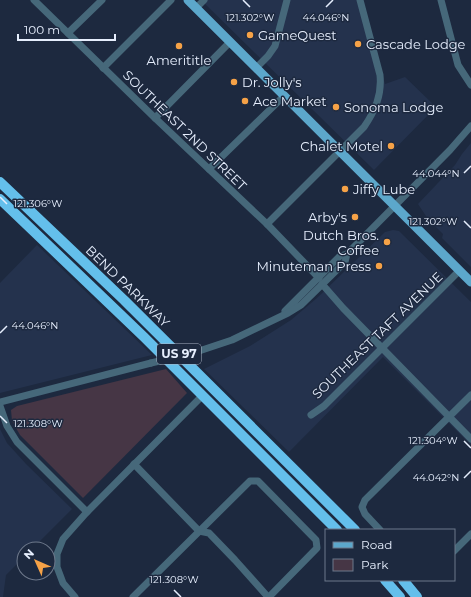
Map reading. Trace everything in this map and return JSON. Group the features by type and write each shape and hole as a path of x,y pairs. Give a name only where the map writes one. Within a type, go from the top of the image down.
{"highway":[{"name":"BEND PARKWAY","path":"0,182 124,300 354,529"},
{"name":"BEND PARKWAY","path":"0,199 85,280 336,529"},
{"path":"386,581 400,597"},
{"path":"404,581 417,597"}],"main road":[{"path":"188,0 471,282"}],"street":[{"name":"SOUTHEAST 2ND STREET","path":"34,0 154,118 266,224 321,281 343,308 471,439"},
{"path":"68,33 102,0"},
{"path":"104,68 171,0"},
{"path":"196,8 204,0"},
{"path":"256,68 268,56 275,46 287,0"},
{"path":"266,224 364,127 373,114 379,96 381,82 360,0"},
{"path":"441,0 458,65 471,85"},
{"path":"154,118 230,42"},
{"path":"210,170 284,96"},
{"path":"280,317 321,281 340,256 347,254 395,207 471,126"},
{"name":"SOUTHEAST TAFT AVENUE","path":"311,415 324,406 459,271"},
{"path":"0,402 193,352 232,340 288,313 321,281"},
{"path":"379,529 365,514 362,507 365,500 471,395"},
{"path":"75,597 61,580 57,567 57,554 66,535 202,396"},
{"path":"0,406 8,429 17,442 87,512"},
{"path":"133,597 199,531 250,480 258,481 316,540 317,548 269,597 209,533 199,531 134,464"},
{"path":"455,550 471,534"}],"shaded area":[{"path":"201,0 363,0 385,84 405,77 436,107 374,170"},
{"path":"471,143 471,267 442,238 443,234 428,219 418,204 455,165"},
{"path":"393,230 399,231 471,302 471,445 383,357 289,452 204,369 250,346 291,320 317,298 385,232"},
{"path":"37,245 152,355 0,393 0,283"},
{"path":"0,429 7,443 72,509 40,541 16,541 16,565 6,575 3,597 0,597"}],"green space":[{"path":"166,369 187,393 83,498 20,435 12,421 11,410 17,406"}],"place":[{"name":"GameQuest","path":"250,35"},
{"name":"Cascade Lodge","path":"358,44"},
{"name":"Amerititle","path":"179,46"},
{"name":"Dr. Jolly's","path":"234,82"},
{"name":"Ace Market","path":"245,101"},
{"name":"Sonoma Lodge","path":"336,107"},
{"name":"Chalet Motel","path":"391,146"},
{"name":"Jiffy Lube","path":"345,189"},
{"name":"Arby's","path":"355,217"},
{"name":"Dutch Bros. Coffee","path":"387,242"},
{"name":"Minuteman Press","path":"379,266"}]}
